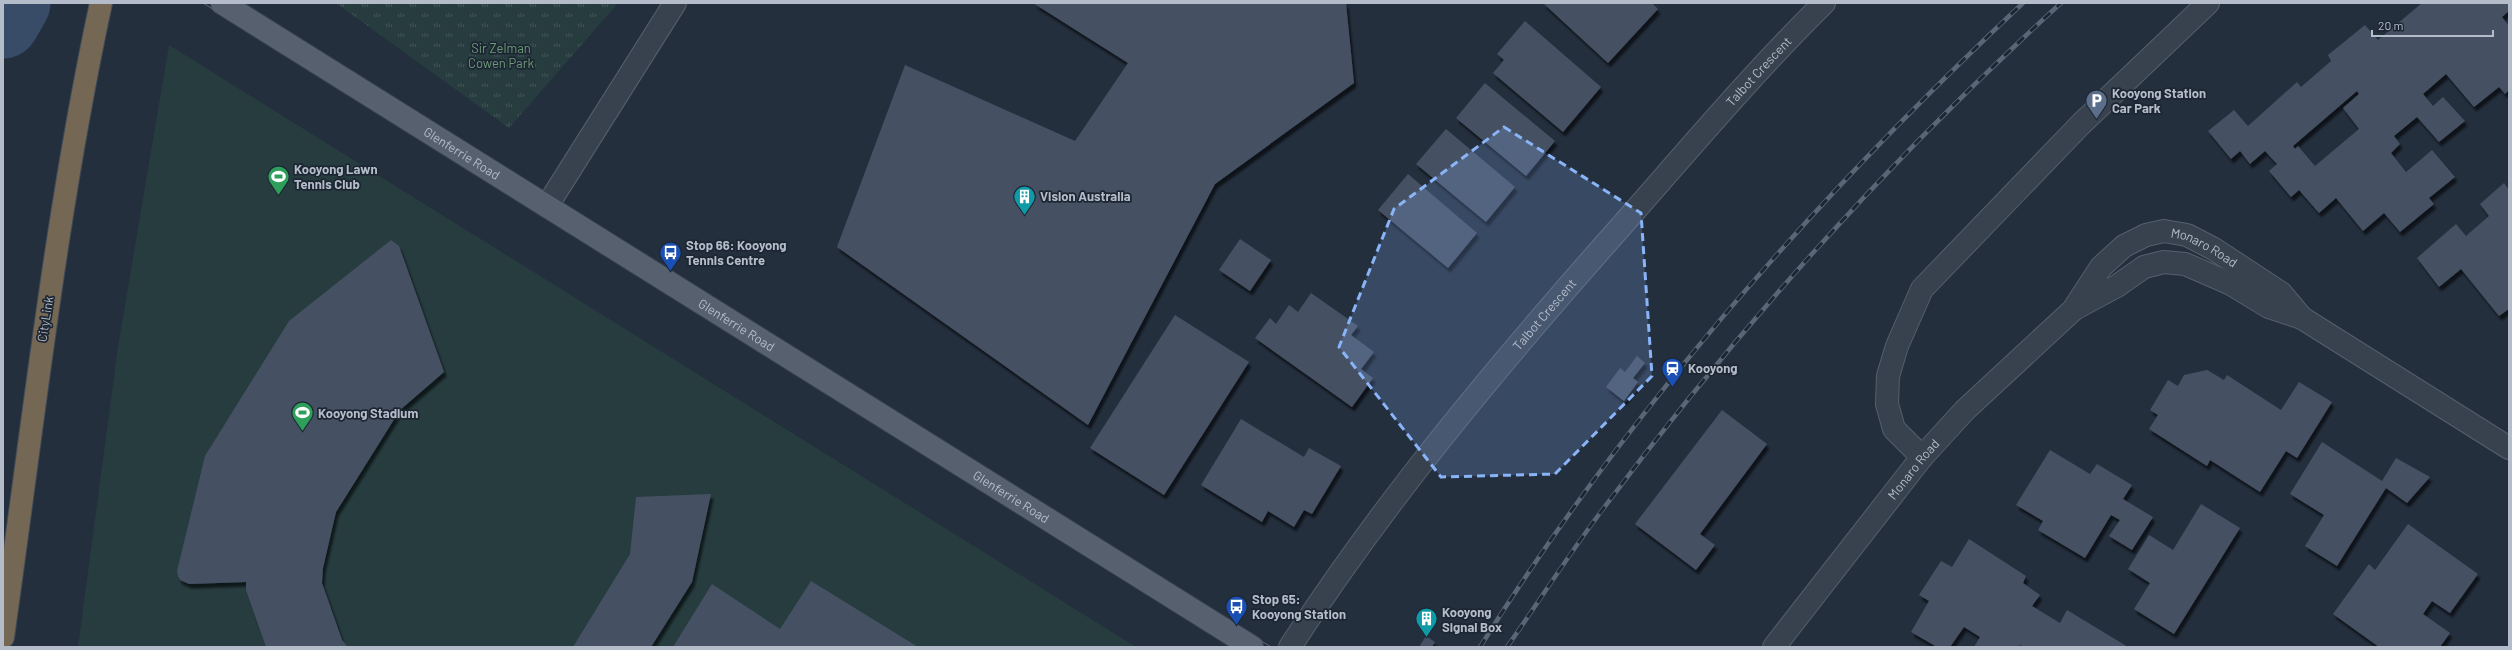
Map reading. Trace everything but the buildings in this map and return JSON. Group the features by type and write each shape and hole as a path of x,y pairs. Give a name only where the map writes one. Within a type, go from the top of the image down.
{"highway":[{"name":"CityLink","path":"3,637 42,344 63,201 101,3"}],"main road":[{"name":"Glenferrie Road","path":"222,3 1252,647"}],"street":[{"path":"547,206 675,3"},
{"name":"Talbot Crescent","path":"1290,647 1380,520 1508,357 1704,129 1824,3"},
{"path":"1922,457 1894,429 1887,404 1888,376 1897,346 1922,289 2081,124 2208,3"},
{"name":"Monaro Road","path":"1774,647 1922,457 1965,410 2073,310 2101,267 2124,246 2146,234 2164,231 2187,235 2244,267 2281,293 2302,318"},
{"name":"Monaro Road","path":"2073,310 2117,286 2144,267 2164,262 2186,264 2231,284 2269,308 2302,318 2509,448"}],"highlighted area":[{"path":"1504,127 1641,213 1652,376 1555,474 1441,477 1339,347 1394,209"}],"green space":[{"name":"Sir Zelman Cowen Park","path":"336,3 618,3 509,128"},
{"name":"Kooyong Lawn Tennis Club","path":"169,45 1136,647 78,647 118,347"}],"waterway":[{"path":"3,22 14,3"}],"tram line":[{"path":"203,3 1233,647"},
{"path":"241,3 1271,647"}],"railway":[{"path":"1480,647 1538,559 1599,473 1663,389 1730,308 1800,228 1873,151 1947,76 2023,3"},
{"path":"1507,647 1600,513 1706,377 1761,312 1818,247 1937,122 2061,3"}],"place":[{"name":"Kooyong Station Car Park","path":"2097,120"},
{"name":"Kooyong Lawn Tennis Club","path":"278,196"},
{"name":"Vision Australia","path":"1024,216"},
{"name":"Stop 66: Kooyong Tennis Centre","path":"670,272"},
{"name":"Kooyong","path":"1673,388"},
{"name":"Kooyong Stadium","path":"302,432"},
{"name":"Stop 65: Kooyong Station","path":"1236,626"},
{"name":"Kooyong Signal Box","path":"1427,638"}]}
